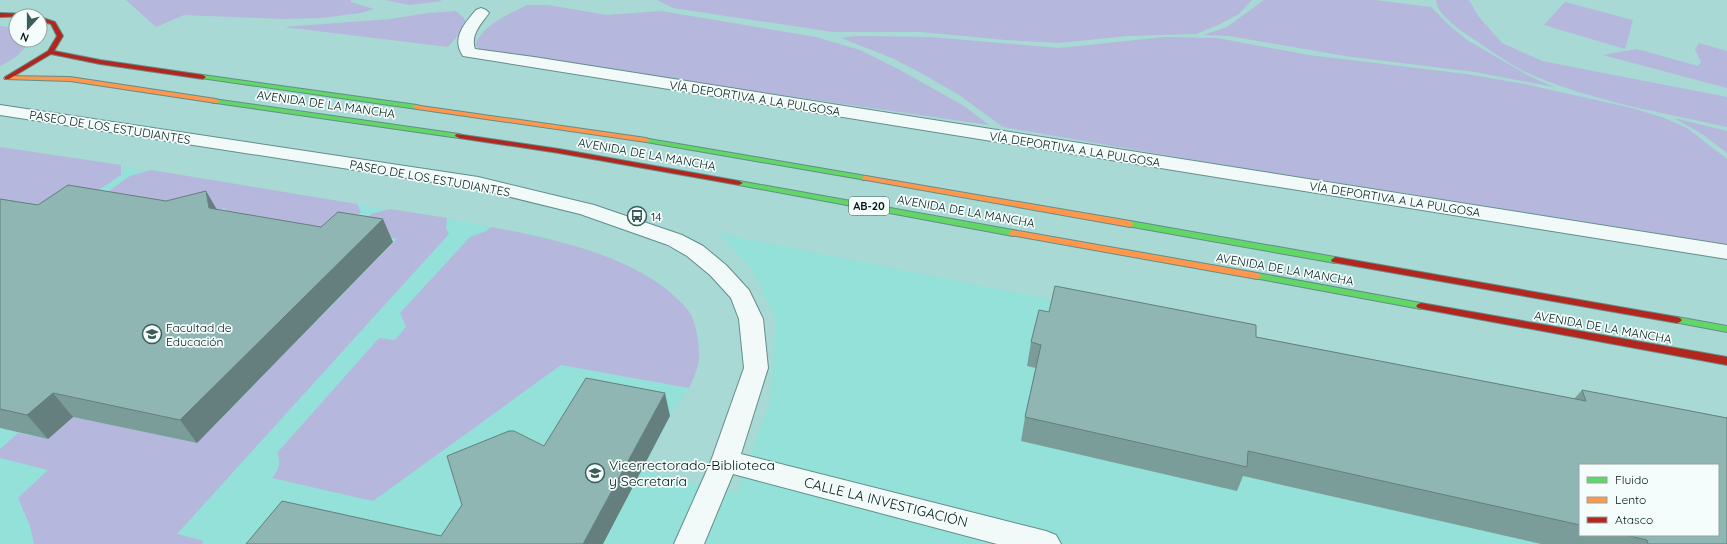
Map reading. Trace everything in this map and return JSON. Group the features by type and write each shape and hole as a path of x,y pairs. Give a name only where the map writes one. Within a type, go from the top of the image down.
{"main road":[{"path":"4,79 50,52 60,36 53,23 48,21"},
{"name":"AVENIDA DE LA MANCHA","path":"50,52 100,62 598,132 936,190 1727,330"},
{"name":"AVENIDA DE LA MANCHA","path":"4,79 70,79 559,151 1727,362"}],"street":[{"name":"VÍA DEPORTIVA A LA PULGOSA","path":"481,13 472,23 465,38 465,47 469,53 534,62 1727,252"},
{"name":"PASEO DE LOS ESTUDIANTES","path":"0,110 478,183 587,208 675,240 695,251 718,270 741,294 751,319 756,368 725,461 689,544"},
{"name":"CALLE LA INVESTIGACIÓN","path":"725,461 1046,544"}],"shaded area":[{"path":"126,0 351,0 351,2 374,9 361,13 321,18 282,19 184,15 156,27"},
{"path":"385,0 438,0 443,1 409,5"},
{"path":"657,0 1252,0 1239,14 1196,34 1127,36 1058,43 921,32 833,32 673,8"},
{"path":"1264,0 1375,0 1431,7 1451,27 1467,40 1531,77 1554,87 1475,72 1345,56 1229,36 1203,35 1227,27"},
{"path":"1436,0 1469,0 1478,16 1502,43 1542,61 1727,97 1727,127 1607,100 1560,86 1528,73 1467,35 1445,17 1437,6"},
{"path":"1565,2 1633,20 1625,49 1544,25"},
{"path":"527,5 548,5 607,15 661,11 816,37 860,50 900,70 964,106 989,125 553,62 486,54 475,45 484,31 490,26"},
{"path":"456,11 464,18 467,25 448,47 284,27 390,19 428,13"},
{"path":"0,26 8,27 8,48 25,48 13,59 0,66"},
{"path":"856,36 930,37 1059,48 1165,37 1217,38 1309,55 1466,74 1524,84 1632,108 1664,118 1687,128 1727,159 1727,244 1206,162 1003,127 959,95 921,73 892,58 841,38"},
{"path":"1699,43 1727,51 1727,88 1603,55 1637,49 1698,66 1701,62 1695,49"},
{"path":"1674,118 1727,131 1727,153 1705,136"},
{"path":"0,147 471,223 540,236 619,262 657,281 678,300 690,313 697,335 698,364 689,388 670,416 642,470 737,493 770,401 776,321 752,269 718,233 1727,435 1727,544 0,544"},
{"path":"0,147 121,165 121,175 57,218 0,220"},
{"path":"151,170 357,204 361,212 328,243 227,227 225,208 183,220 90,204 130,176"},
{"path":"390,209 447,218 446,228 449,234 177,534 204,541 202,544 34,544 30,526 18,498 48,470 0,458 0,449 18,433 48,439 73,417 197,443 397,239 354,231 371,214"},
{"path":"491,227 562,242 610,258 633,268 672,294 685,306 689,312 697,332 699,359 689,388 561,365 373,501 272,478 279,466 277,453 379,338 395,340 406,327 400,313 470,237 486,231"}],"building":[{"name":"Facultad de Educación","path":"68,185 166,201 206,191 209,208 321,227 338,212 383,219 180,420 53,393 27,415 0,409 0,199 38,205"},
{"path":"1055,286 1256,325 1256,337 1586,401 1582,390 1727,418 1727,544 1648,544 1647,540 1629,536 1719,536 1719,464 1579,464 1579,525 1248,451 1247,467 1025,417 1041,345 1031,342 1039,310 1049,312"},
{"path":"586,378 665,393 583,544 246,544 282,501 441,536 462,505 447,456 509,431 514,431 544,446"}],"traffic: fast":[{"path":"203,77 417,107"},
{"path":"216,101 459,136"},
{"path":"646,140 866,178"},
{"path":"739,183 1013,233"},
{"path":"1130,224 1335,260"},
{"path":"1257,276 1421,306"},
{"path":"1677,320 1727,329"}],"traffic: slow":[{"path":"7,78 70,79 216,101"},
{"path":"417,107 646,140"},
{"path":"866,178 1130,224"},
{"path":"1013,233 1257,276"}],"traffic: jam":[{"path":"0,15 8,15"},
{"path":"7,78 50,52 60,36 53,23 48,21"},
{"path":"50,52 100,62 203,77"},
{"path":"459,136 559,151 739,183"},
{"path":"1335,260 1677,320"},
{"path":"1421,306 1727,361"}],"place":[{"name":"14","path":"637,216"},
{"name":"Facultad de Educación","path":"152,334"},
{"name":"Vicerrectorado-Biblioteca y Secretaría","path":"595,473"}]}
